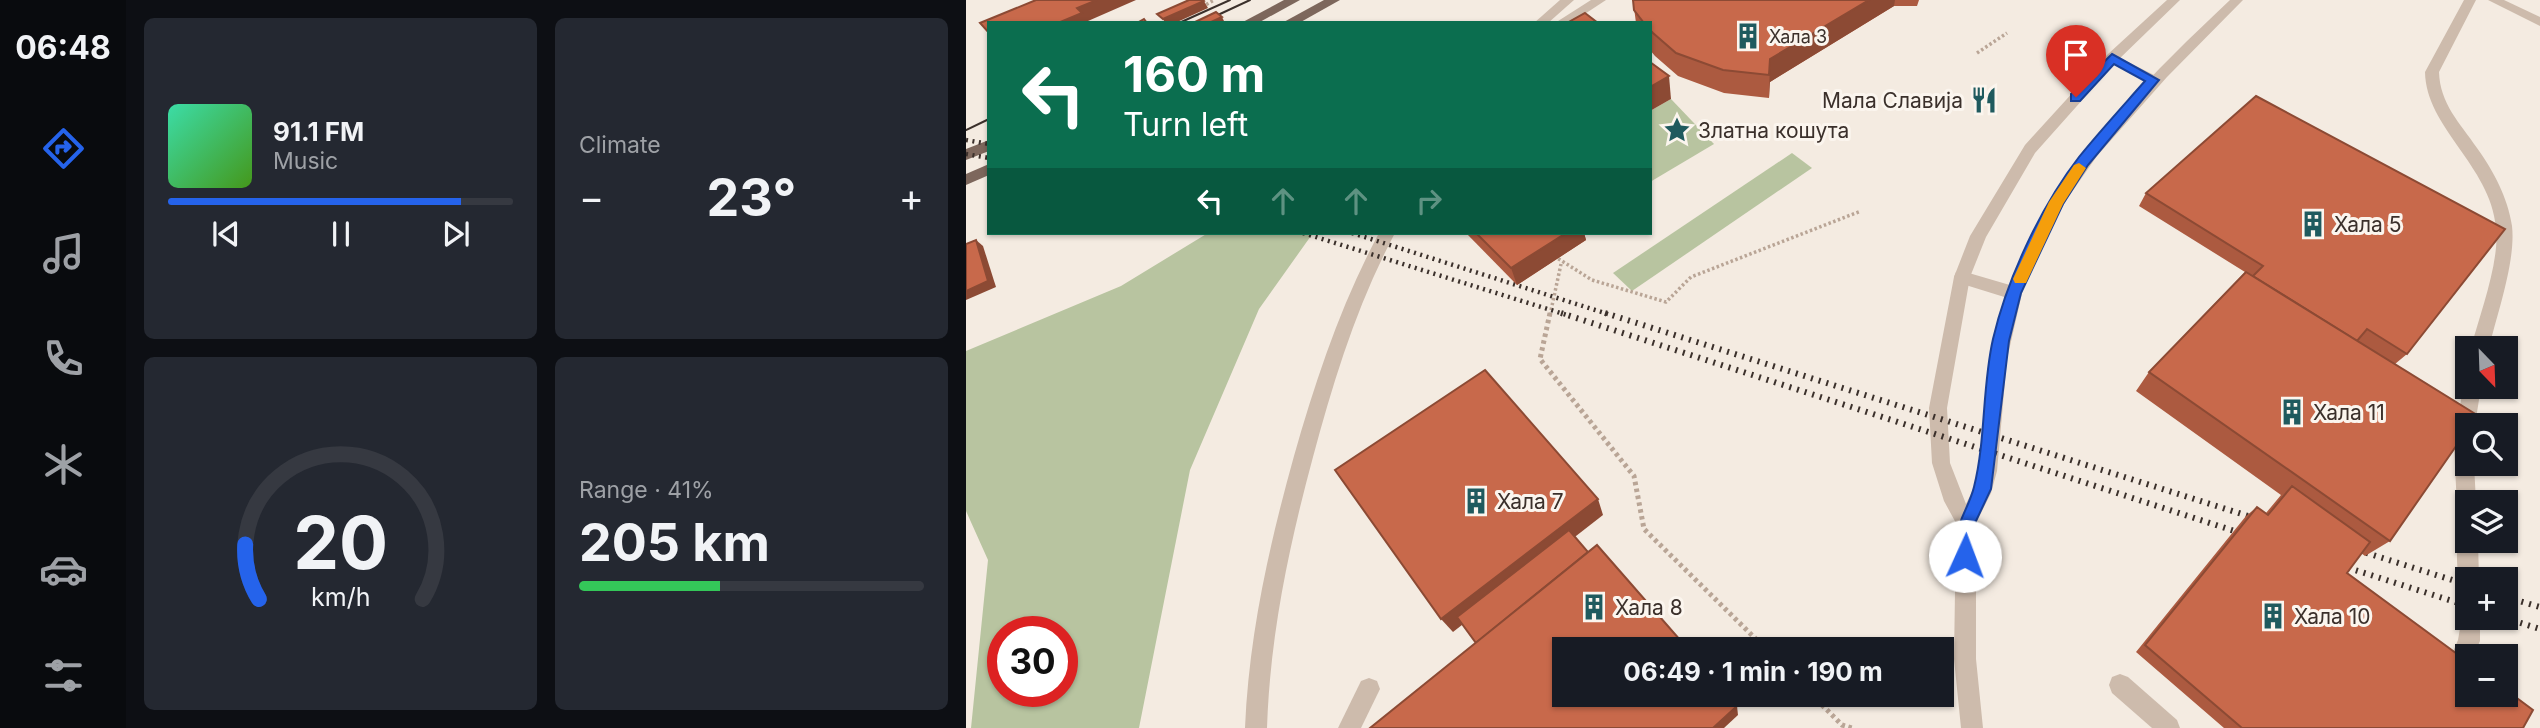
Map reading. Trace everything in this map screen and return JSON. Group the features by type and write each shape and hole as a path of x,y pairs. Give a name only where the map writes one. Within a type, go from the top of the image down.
{"main road":[{"path":"1251,21 1294,0"},
{"path":"1292,21 1334,0"},
{"path":"966,155 987,146"},
{"path":"966,180 987,170"}],"street":[{"path":"1542,21 1568,0"},
{"path":"1564,21 1600,0"},
{"path":"1966,522 1954,501 1941,463 1938,408 1962,277 1978,236 2000,193 2030,149 2112,58 2174,0"},
{"path":"1972,728 1965,659 1966,522 1983,489 2001,341 2014,293 2056,202 2083,161 2153,80 2237,0"},
{"path":"2470,0 2432,72 2431,83 2449,120 2478,161 2499,206 2504,231 2482,336"},
{"path":"2494,0 2540,22"},
{"path":"2112,58 2153,80"},
{"path":"1256,728 1265,610 1293,494 1330,358 1386,235"},
{"path":"1962,277 2014,293"},
{"path":"2466,490 2463,445 2470,399"},
{"path":"2120,685 2169,728"},
{"path":"1349,728 1369,689"}],"path":[{"path":"1195,9 1214,0"},
{"path":"1977,53 2007,33"},
{"path":"1546,248 1561,264 1610,286 1666,302 1691,277 1860,211"},
{"path":"1561,264 1540,359 1634,476 1644,529 1754,637"},
{"path":"1824,707 1842,725 1852,728"}],"green space":[{"path":"1671,99 1714,144 1652,181 1652,110"},
{"path":"1792,153 1812,168 1632,291 1613,273"},
{"path":"1205,235 1312,235 1259,309 1190,470 1139,728 971,728 988,560 966,511 966,351 1121,286"}],"building":[{"path":"1036,0 1097,0 1077,8 1082,13 1063,21 987,21 987,31 980,23"},
{"path":"1189,0 1204,1 1163,19 1157,14"},
{"name":"Хала 3","path":"1633,0 1869,0 1770,59 1769,75 1723,70 1676,53 1652,32 1652,21 1642,21 1634,10"},
{"path":"1216,12 1222,17 1213,21 1197,21"},
{"path":"1585,13 1595,21 1571,21"},
{"path":"1652,63 1669,76 1652,86"},
{"name":"Хала 5","path":"2256,96 2505,229 2407,354 2367,329 2357,341 2253,276 2263,266 2146,193"},
{"path":"1478,235 1563,235 1511,268"},
{"path":"976,240 988,281 966,291 966,244"},
{"name":"Хала 11","path":"2246,272 2474,413 2455,413 2455,448 2390,541 2149,372"},
{"name":"Хала 7","path":"1485,370 1598,499 1441,619 1335,470"},
{"name":"Хала 10","path":"2292,486 2370,542 2347,573 2455,652 2455,707 2518,707 2518,699 2533,710 2523,728 2242,728 2145,645 2257,507 2268,515"},
{"path":"1569,530 1588,552 1476,643 1457,617"},
{"name":"Хала 8","path":"1597,545 1678,637 1552,637 1552,707 1736,707 1713,728 1370,728"}],"tram line":[{"path":"1183,21 1230,0"},
{"path":"1220,14 1250,0"},
{"path":"966,130 987,120"}],"railway":[{"path":"966,140 987,144"},
{"path":"966,154 987,158"},
{"path":"1309,235 1567,315"},
{"path":"1358,235 1611,315"},
{"path":"1561,313 2253,537"},
{"path":"1605,313 2264,521"},
{"path":"2351,548 2455,581"},
{"path":"2333,563 2455,602"},
{"path":"2518,601 2540,607"},
{"path":"2518,622 2540,629"}],"slow traffic":[{"path":"2020,279 2056,202 2079,168"}],"place":[{"name":"Хала 3","path":"1748,36"},
{"name":"Мала Славија","path":"1984,100"},
{"name":"Златна кошута","path":"1677,130"},
{"name":"Хала 5","path":"2313,224"},
{"name":"Хала 11","path":"2292,412"},
{"name":"Хала 7","path":"1476,501"},
{"name":"Хала 8","path":"1594,607"},
{"name":"Хала 10","path":"2273,616"}],"route":[{"path":"1965,556 1966,522 1983,489 2001,341 2014,293 2056,202 2083,161 2153,80 2112,58 2076,97"}]}
